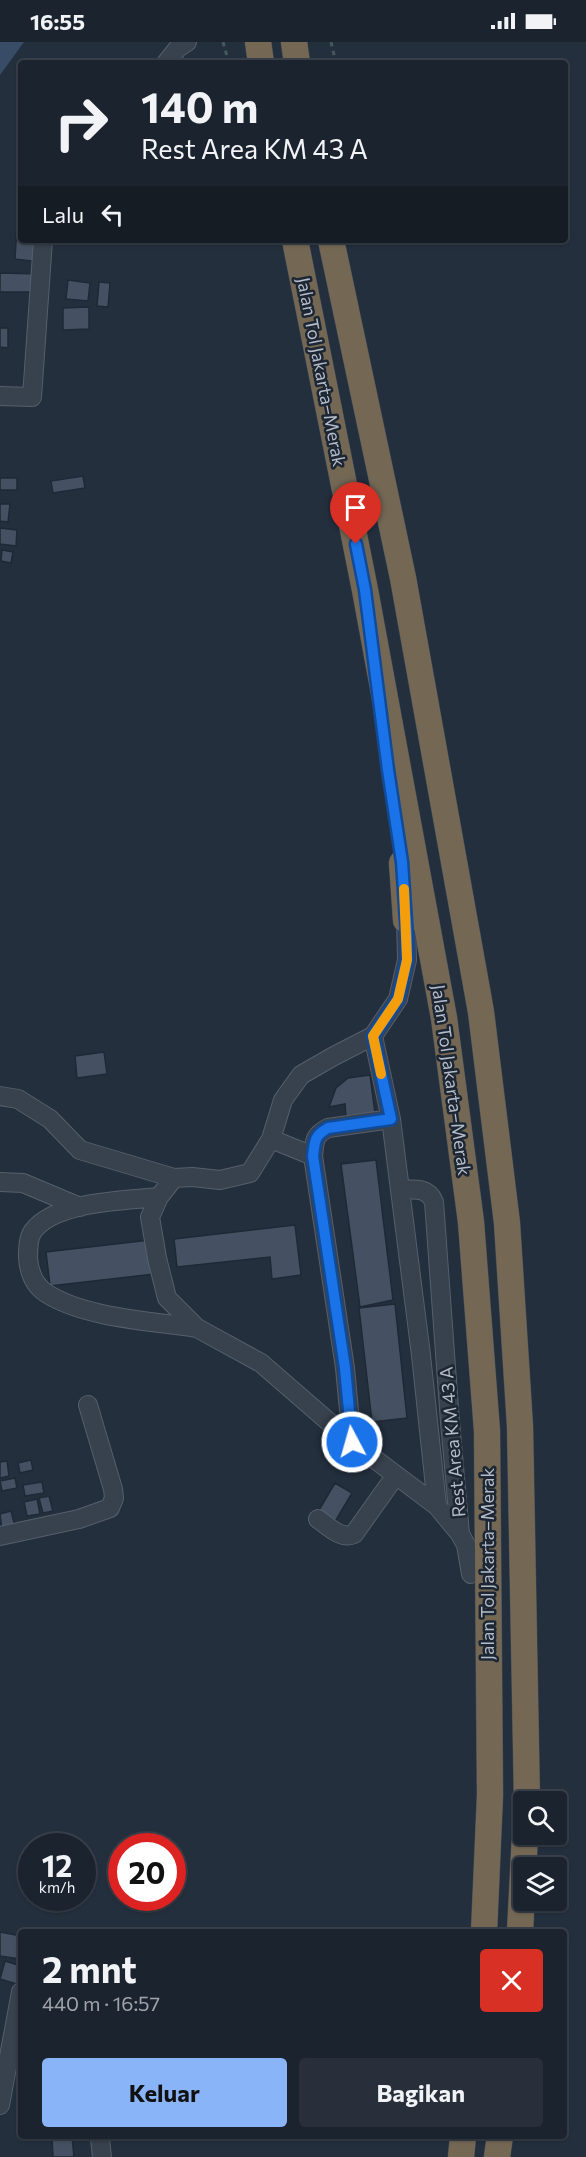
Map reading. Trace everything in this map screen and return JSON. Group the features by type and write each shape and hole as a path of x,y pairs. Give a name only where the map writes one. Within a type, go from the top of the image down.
{"highway":[{"path":"258,42 261,60"},
{"path":"294,42 297,60"},
{"name":"Jalan Tol Jakarta–Merak","path":"296,243 365,590 444,1018 471,1222 487,1431 490,1795 484,1929"},
{"name":"Jalan Tol Jakarta–Merak","path":"332,243 403,578 483,1024 507,1222 520,1426 527,1791"},
{"path":"365,590 402,862 406,920"},
{"path":"471,1574 476,1781 487,1899"},
{"path":"520,1929 524,1845"},
{"path":"461,2157 463,2139"},
{"path":"497,2157 500,2139"}],"street":[{"path":"168,60 178,48 187,42"},
{"path":"0,396 32,397 43,243"},
{"path":"0,1096 18,1099 50,1119 80,1150 174,1178 220,1180 250,1173 272,1139 283,1100 301,1075 373,1036 398,999 407,960 406,920"},
{"name":"Rest Area KM 43 A","path":"373,1036 391,1119 421,1355 437,1506"},
{"path":"352,1442 345,1368 313,1156 316,1137 328,1128 391,1119"},
{"path":"272,1139 313,1156"},
{"name":"Rest Area KM 43 A","path":"174,1178 159,1197 150,1217 167,1298 197,1328 261,1363 352,1442 437,1506 466,1545 471,1574"},
{"path":"0,1182 23,1183 80,1207"},
{"name":"Rest Area KM 43 A","path":"400,1190 418,1189 430,1194 434,1202 460,1534"},
{"name":"Rest Area KM 43 A","path":"159,1197 80,1207 51,1216 34,1229 30,1237 28,1260 35,1284 48,1294 89,1311 197,1328"},
{"name":"Rest Area KM 43 A","path":"421,1355 446,1351"},
{"path":"0,1536 79,1519 110,1508 114,1498 113,1489 88,1405"},
{"path":"318,1519 342,1536 348,1537 354,1534 396,1475"},
{"path":"0,2105 6,2025 18,1999"},
{"path":"100,2139 102,2157"}],"path":[{"path":"223,42 228,60"},
{"path":"331,42 335,60"}],"water":[{"path":"0,42 24,42 0,75"}],"building":[{"path":"18,226 18,243 42,243 40,262 15,259"},
{"path":"0,273 39,274 39,292 0,292"},
{"path":"68,280 90,283 88,301 66,299"},
{"path":"99,282 110,283 108,307 97,306"},
{"path":"89,307 89,329 63,330 63,308"},
{"path":"0,328 8,328 8,348 0,347"},
{"path":"83,476 85,488 53,493 51,481"},
{"path":"0,478 17,478 17,490 0,490"},
{"path":"0,504 10,504 8,522 0,521"},
{"path":"0,528 17,530 16,546 0,544"},
{"path":"2,550 13,552 11,563 1,561"},
{"path":"104,1052 107,1074 77,1078 75,1056"},
{"path":"370,1075 375,1113 346,1116 345,1104 329,1107 336,1088 348,1078"},
{"path":"376,1160 393,1300 360,1307 341,1164"},
{"path":"295,1225 301,1275 272,1279 270,1257 177,1267 174,1239"},
{"path":"150,1240 154,1274 50,1286 46,1252"},
{"path":"395,1304 407,1418 372,1422 359,1308"},
{"path":"31,1460 33,1470 20,1473 18,1463"},
{"path":"7,1461 9,1476 0,1478 0,1462"},
{"path":"15,1478 17,1488 2,1491 0,1481"},
{"path":"42,1482 44,1493 25,1496 23,1485"},
{"path":"335,1483 352,1493 333,1525 316,1515"},
{"path":"49,1496 53,1511 43,1513 39,1498"},
{"path":"37,1499 40,1514 27,1516 24,1502"},
{"path":"11,1511 15,1526 2,1530 0,1514"},
{"path":"0,1932 18,1935 18,1959 0,1956"},
{"path":"5,1961 18,1965 18,1984 0,1979"},
{"path":"52,2139 72,2139 74,2157 53,2157"}],"slow traffic":[{"path":"381,1074 373,1036 398,999 407,960 404,889"}],"route":[{"path":"352,1442 345,1368 313,1156 316,1137 328,1128 391,1119 373,1036 398,999 407,960 402,862 365,590 356,544"}]}
